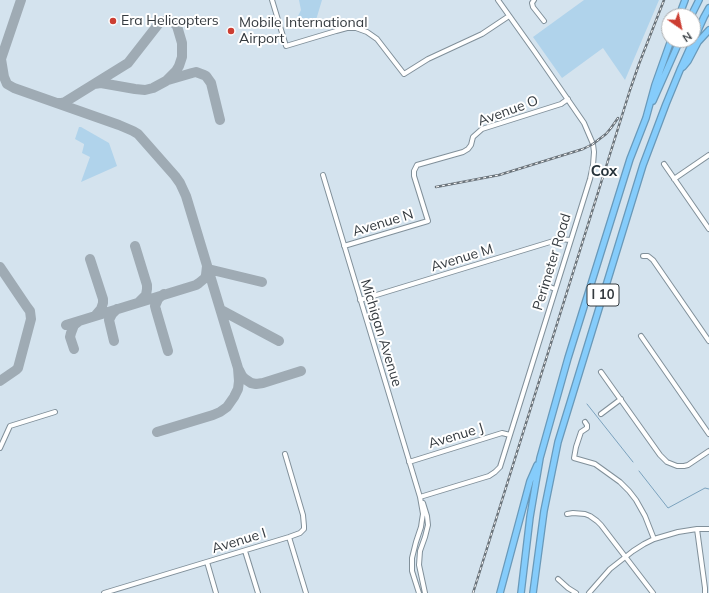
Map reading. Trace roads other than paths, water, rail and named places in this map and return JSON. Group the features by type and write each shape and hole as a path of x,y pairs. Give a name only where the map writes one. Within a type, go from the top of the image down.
{"highway":[{"name":"I 10","path":"534,593 544,511 558,442 643,165 680,70 709,8"},
{"path":"680,70 688,61 698,42 709,30"},
{"path":"646,118 654,85 668,48"},
{"name":"I 10","path":"521,593 530,517 540,458 630,158 677,48"},
{"path":"500,593 530,481 540,458"}],"street":[{"path":"272,0 286,46 347,28 356,28 367,32 377,39 404,74 428,59 482,34 509,16"},
{"name":"Perimeter Road","path":"420,498 489,476 499,469 592,173 594,152 591,137 584,123 498,0"},
{"path":"534,0 532,3 533,7 544,21"},
{"name":"Avenue O","path":"428,221 414,176 414,171 418,166 463,152 468,149 471,145 473,137 482,129 561,104 568,99"},
{"path":"674,179 709,155"},
{"path":"664,164 709,229"},
{"name":"Michigan Avenue","path":"323,175 420,498 423,514 421,527 412,558 412,571 423,593"},
{"name":"Avenue N","path":"344,246 428,221"},
{"name":"Avenue M","path":"360,300 560,240 570,240"},
{"path":"643,256 648,256 652,260 709,341"},
{"path":"547,288 555,289"},
{"path":"640,336 709,434"},
{"path":"601,372 664,459 677,466 684,466 694,462 709,451"},
{"path":"601,414 621,399"},
{"path":"0,448 10,426 55,412"},
{"path":"585,422 587,428 581,432 574,458 594,464 620,482 629,491 645,516 654,540"},
{"name":"Avenue J","path":"409,462 502,433 510,435"},
{"name":"Avenue I","path":"104,593 300,533 304,529 303,515 285,454"},
{"name":"Michigan Avenue","path":"420,498 425,507 428,521 418,558 423,593"},
{"path":"567,514 580,513 590,516 601,525 653,593"},
{"path":"697,529 705,588 704,593"},
{"path":"589,593 610,569 633,551 654,540 678,532 709,529"},
{"path":"290,537 306,593"},
{"path":"245,550 258,593"},
{"path":"207,562 216,593"},
{"path":"558,579 576,593"},
{"path":"124,587 126,593"}],"waterway":[{"path":"587,404 633,462"},
{"path":"639,471 668,508 705,488 709,489"}],"railway":[{"path":"473,593 630,90 664,0"},
{"path":"436,187 499,175 583,149 593,144 606,134 618,118"}],"place":[{"name":"Era Helicopters","path":"113,21"},
{"name":"Mobile International Airport","path":"231,31"}],"district":[{"name":"Cox","path":"604,171"}]}
